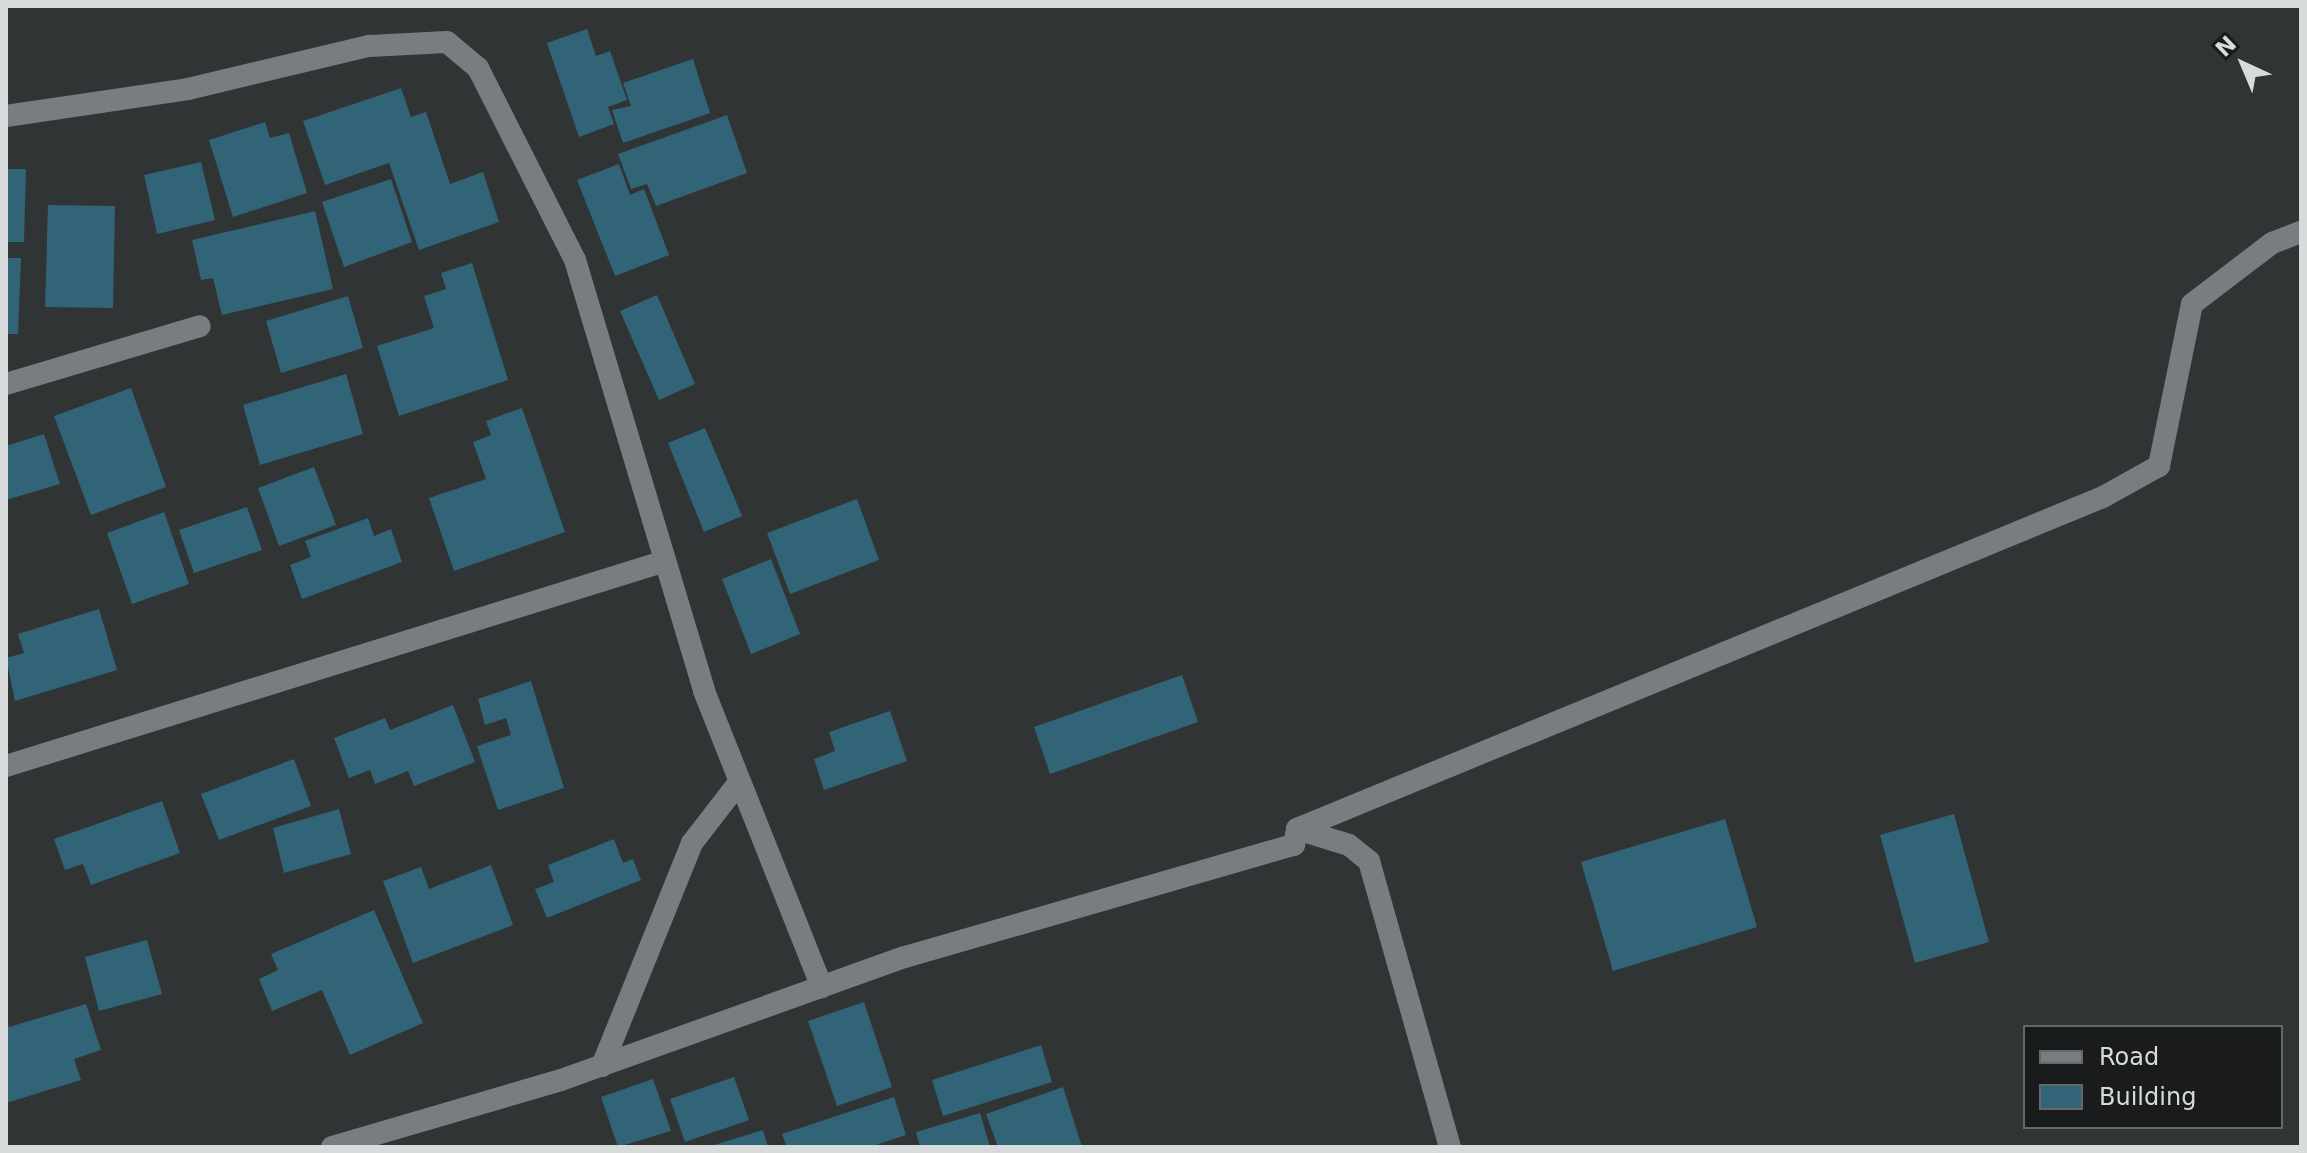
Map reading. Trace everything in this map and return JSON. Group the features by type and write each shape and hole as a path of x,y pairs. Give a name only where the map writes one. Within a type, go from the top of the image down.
{"street":[{"path":"6,116 188,89 369,46 447,42 491,89 575,260 662,562 737,785 822,987"},
{"path":"1297,829 2103,497 2159,466 2192,304 2272,243 2301,232"},
{"path":"6,384 200,326"},
{"path":"6,766 662,562"},
{"path":"602,1066 692,843 737,785"},
{"path":"332,1147 602,1066 822,987 1179,874 1294,845 1297,829"},
{"path":"1297,829 1349,845 1375,874 1450,1147"}],"building":[{"path":"587,29 596,56 610,51 627,100 608,107 614,124 579,137 547,43"},
{"path":"693,59 710,113 623,143 612,110 631,106 623,83"},
{"path":"401,88 411,117 426,112 450,184 483,172 499,222 419,250 389,163 325,185 303,121"},
{"path":"727,115 747,173 656,206 647,184 631,189 618,154"},
{"path":"265,122 270,138 289,133 307,193 233,217 209,140"},
{"path":"201,162 215,220 157,234 144,175"},
{"path":"619,164 630,195 644,189 669,255 615,276 577,180"},
{"path":"6,169 26,169 24,242 6,242"},
{"path":"391,179 412,242 344,267 322,202"},
{"path":"48,205 115,206 113,308 45,307"},
{"path":"315,211 333,289 222,315 213,278 201,280 192,240"},
{"path":"6,258 21,258 18,334 6,334"},
{"path":"472,263 508,380 399,416 377,346 434,328 424,296 446,289 441,273"},
{"path":"657,295 695,384 659,400 620,311"},
{"path":"348,296 363,348 281,373 266,321"},
{"path":"346,374 363,434 260,465 243,405"},
{"path":"131,388 166,487 91,515 54,416"},
{"path":"522,408 565,532 454,571 429,498 486,479 473,442 491,435 486,421"},
{"path":"705,428 742,516 704,532 668,443"},
{"path":"44,434 60,484 6,500 6,446"},
{"path":"314,467 336,525 279,546 258,488"},
{"path":"857,499 879,560 790,594 767,533"},
{"path":"247,507 262,550 194,573 179,530"},
{"path":"164,512 189,584 132,604 107,533"},
{"path":"368,518 374,536 391,529 402,562 302,599 290,565 311,557 305,541"},
{"path":"771,559 800,634 751,654 722,579"},
{"path":"99,609 117,670 15,701 6,658 24,653 18,634"},
{"path":"1182,675 1198,722 1050,774 1034,727"},
{"path":"531,681 564,788 498,810 477,746 511,735 506,718 485,725 478,699"},
{"path":"453,705 475,762 414,786 408,771 375,784 370,770 349,778 334,738 385,718 390,730"},
{"path":"890,711 907,761 824,790 814,759 835,751 829,732"},
{"path":"294,759 311,806 219,840 201,794"},
{"path":"162,801 180,853 91,885 83,864 65,870 54,839"},
{"path":"339,809 351,854 284,873 273,828"},
{"path":"1954,814 1989,942 1915,963 1880,835"},
{"path":"1725,819 1757,927 1613,971 1581,862"},
{"path":"614,839 623,863 633,859 641,880 547,918 535,889 554,882 548,865"},
{"path":"491,865 513,925 413,963 383,881 421,867 429,889"},
{"path":"374,910 423,1023 350,1055 322,990 272,1011 259,979 278,970 271,954"},
{"path":"147,940 162,994 99,1011 85,957"},
{"path":"864,1002 892,1087 837,1106 808,1021"},
{"path":"86,1004 101,1050 74,1059 81,1080 6,1103 6,1019 9,1027"},
{"path":"1041,1045 1052,1082 943,1116 932,1080"},
{"path":"734,1077 749,1120 685,1142 670,1099"},
{"path":"653,1079 671,1131 618,1147 601,1097"},
{"path":"1063,1087 1082,1147 998,1147 986,1114"},
{"path":"894,1097 906,1135 870,1147 787,1147 782,1134"},
{"path":"980,1113 990,1147 920,1147 916,1132"},
{"path":"763,1130 768,1147 711,1147 711,1146"}]}
